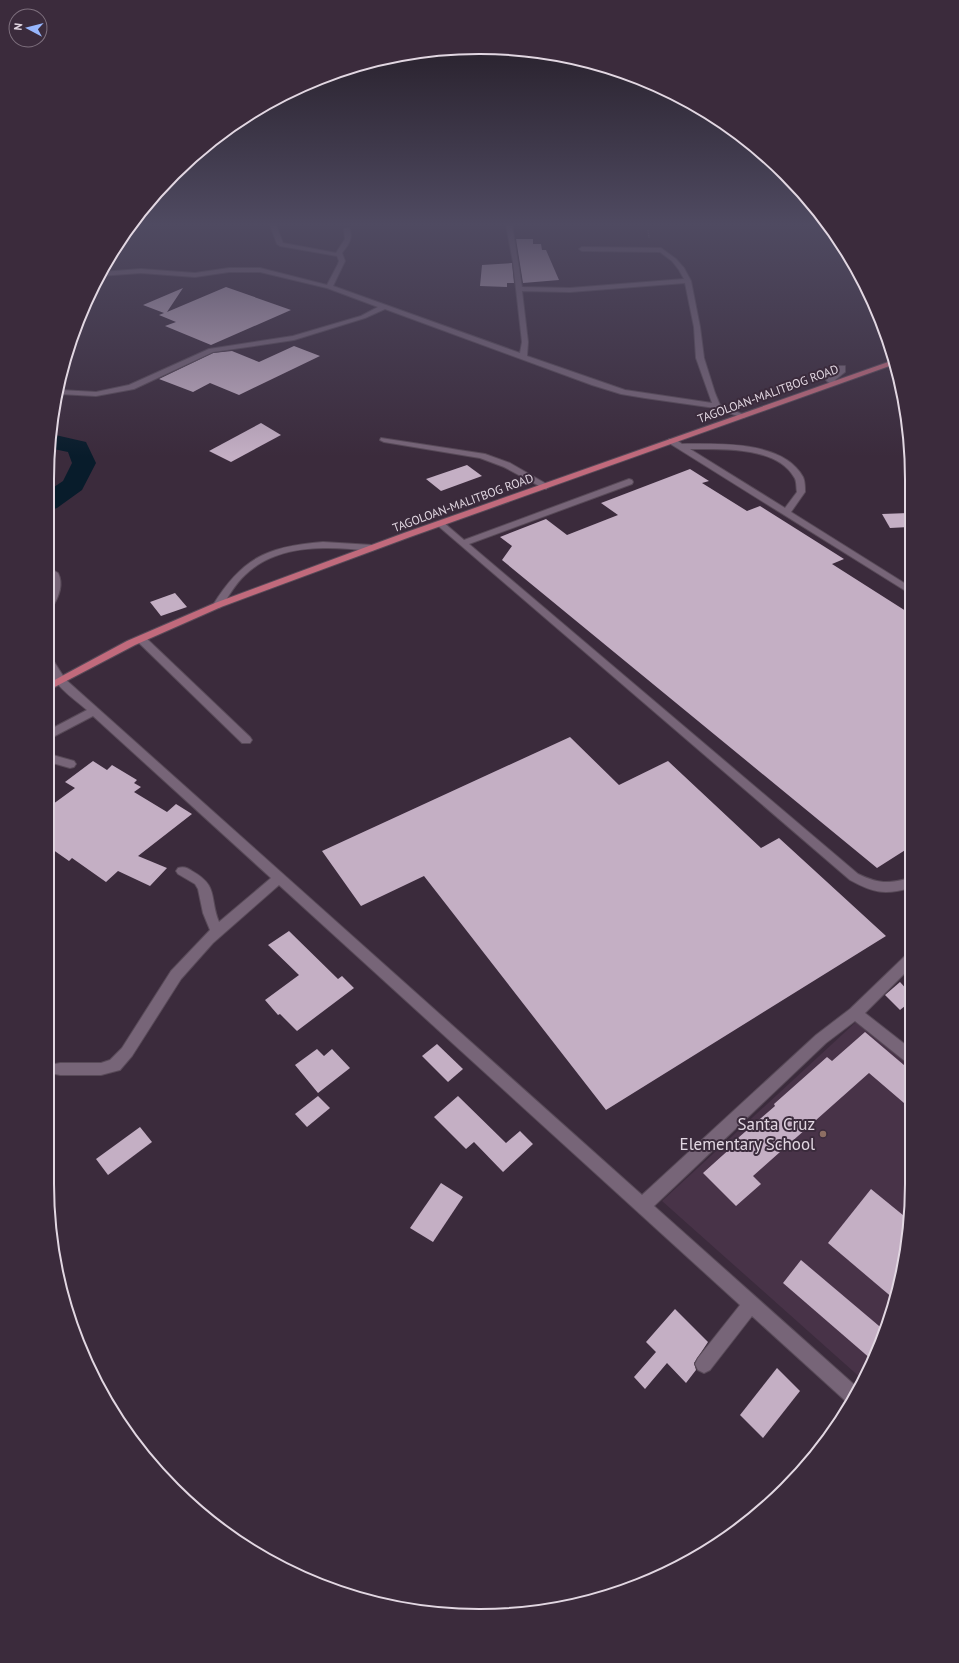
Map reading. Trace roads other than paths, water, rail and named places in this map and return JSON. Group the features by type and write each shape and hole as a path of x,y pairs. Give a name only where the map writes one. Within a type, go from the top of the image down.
{"main road":[{"name":"TAGOLOAN-MALITBOG ROAD","path":"55,684 141,639 218,605 546,486 676,444 743,416 833,382 889,364"}],"street":[{"path":"370,303 624,392 717,406 743,416"},
{"path":"521,303 525,342 523,356"},
{"path":"692,303 697,326 700,358 704,375 717,406"},
{"path":"63,392 96,394 131,388 211,350 269,343 294,338 363,317 384,308"},
{"path":"833,382 830,380 841,372 842,368"},
{"path":"384,440 482,456 507,465 546,486"},
{"path":"676,444 905,587"},
{"path":"676,444 741,448 762,451 785,461 799,477 801,492 786,513"},
{"path":"463,543 629,482"},
{"path":"440,524 854,877 871,886 890,889 905,884"},
{"path":"218,605 230,586 245,570 266,556 293,548 319,544 372,548"},
{"path":"54,574 57,582 54,595"},
{"path":"141,639 246,740"},
{"path":"55,684 94,711 850,1393"},
{"path":"54,732 94,711"},
{"path":"54,759 70,764"},
{"path":"182,871 199,881 204,887 209,913 217,932"},
{"path":"60,1070 101,1069 115,1065 126,1052 176,975 217,932 279,878"},
{"path":"642,1206 821,1039 855,1013 905,965"},
{"path":"855,1013 905,1054"},
{"path":"704,1364 751,1304"}],"waterway":[{"path":"54,499 73,485 84,463 78,447 56,442"}],"place":[{"name":"Santa Cruz Elementary School","path":"823,1134"}]}
